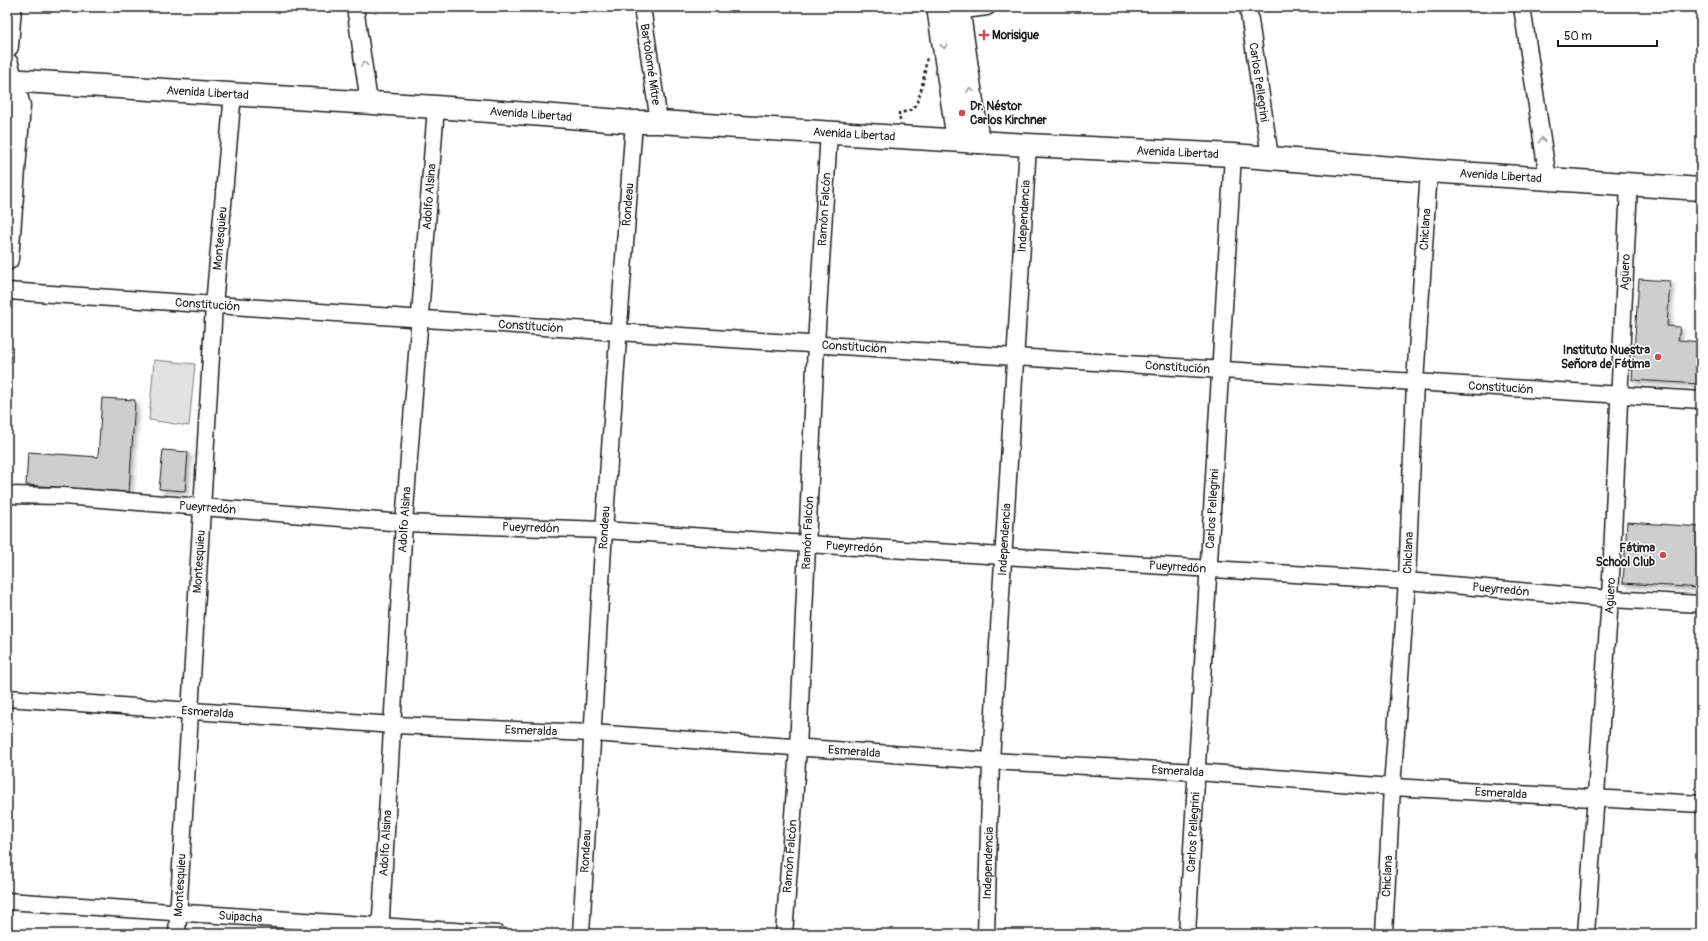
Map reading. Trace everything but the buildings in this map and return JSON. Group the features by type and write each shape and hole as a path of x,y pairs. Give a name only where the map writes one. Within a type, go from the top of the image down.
{"main road":[{"path":"7,46 10,7"},
{"path":"948,10 968,141"},
{"path":"7,259 19,106 8,75"},
{"name":"Avenida Libertad","path":"8,75 233,94 369,102 634,122 659,122 1028,145 1270,157 1429,171 1701,189"}],"street":[{"path":"355,7 369,102"},
{"name":"Bartolomé Mitre","path":"642,7 659,122"},
{"path":"948,10 987,7"},
{"name":"Carlos Pellegrini","path":"1248,7 1270,157"},
{"path":"1522,7 1548,179"},
{"name":"Montesquieu","path":"177,934 214,306 233,94"},
{"name":"Adolfo Alsina","path":"381,930 394,725 404,523 418,318 436,107"},
{"name":"Rondeau","path":"580,934 604,530 634,122"},
{"name":"Ramón Falcón","path":"784,934 798,748 816,344 829,132"},
{"name":"Independencia","path":"986,934 991,761 1014,356 1028,145"},
{"name":"Carlos Pellegrini","path":"1187,934 1198,772 1219,370 1233,155"},
{"name":"Chiclana","path":"1384,934 1392,787 1407,581 1415,382 1429,171"},
{"name":"Agüero","path":"1586,934 1610,599 1629,185"},
{"name":"Constitución","path":"7,291 618,332 1701,400"},
{"name":"Pueyrredón","path":"7,495 63,496 404,523 604,530 1208,570 1407,581 1610,599 1701,604"},
{"name":"Esmeralda","path":"7,698 394,725 592,733 991,761 1198,772 1392,787 1701,804"},
{"name":"Suipacha","path":"7,901 179,912 381,930 498,934"}],"path":[{"path":"903,137 899,112 908,111 916,103 928,54"}],"shaded area":[{"path":"154,360 195,364 189,426 149,420"}],"place":[{"name":"Morisigue","path":"984,35"},
{"name":"Dr. Néstor Carlos Kirchner","path":"962,113"},
{"name":"Instituto Nuestra Señora de Fátima","path":"1658,357"},
{"name":"Fátima School Club","path":"1663,555"}]}
